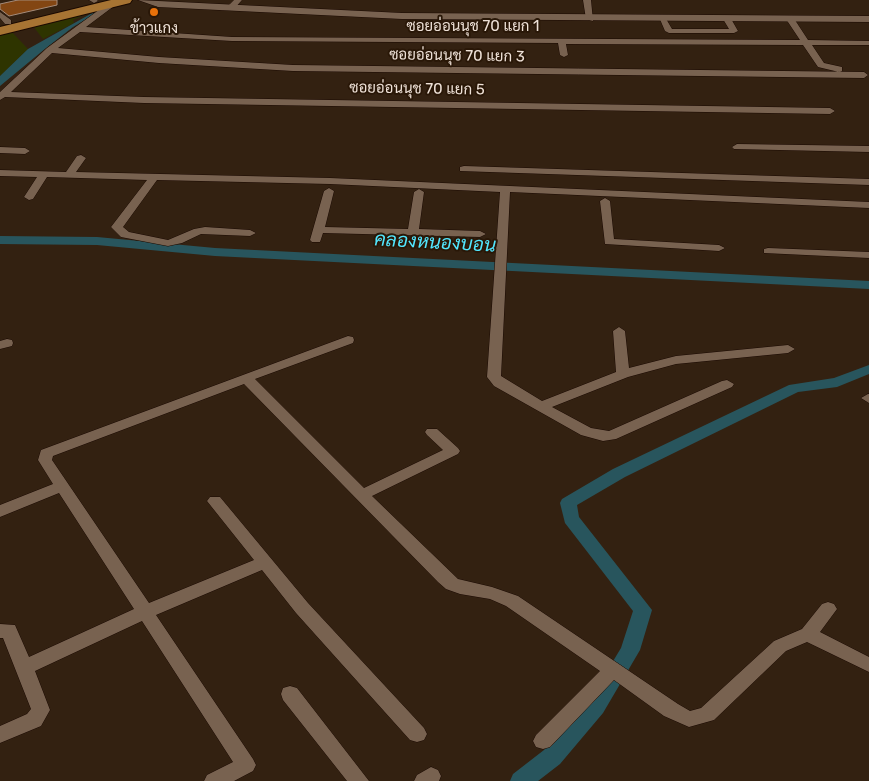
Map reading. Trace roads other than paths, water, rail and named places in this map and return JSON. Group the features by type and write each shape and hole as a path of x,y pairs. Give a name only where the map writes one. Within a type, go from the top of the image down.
{"main road":[{"path":"2,22 95,0"},
{"path":"2,22 120,1"}],"street":[{"path":"143,0 158,4 234,4 402,16 590,19 869,19"},
{"path":"587,0 590,19"},
{"path":"1,96 50,50 120,1"},
{"path":"790,19 821,65 825,68 867,72"},
{"name":"ซอยอ่อนนุช 70 แยก 1","path":"78,29 232,39 869,43"},
{"path":"562,41 564,55"},
{"name":"ซอยอ่อนนุช 70 แยก 3","path":"50,50 159,60 293,68 867,72"},
{"name":"ซอยอ่อนนุช 70 แยก 5","path":"1,96 830,111"},
{"path":"382,113 384,103"},
{"path":"410,114 412,103"},
{"path":"737,147 868,150"},
{"path":"0,150 25,151"},
{"path":"69,175 81,158"},
{"path":"464,169 869,182"},
{"path":"0,173 155,176 505,193 869,205"},
{"path":"29,197 44,174"},
{"path":"155,176 117,226 125,235 168,243 178,241 198,231 206,230 250,233"},
{"path":"480,234 413,232 318,235 331,190 505,193 605,201 869,212"},
{"path":"413,232 419,192"},
{"path":"505,193 494,377 499,383 586,432 603,436 611,436 727,384"},
{"path":"605,201 609,242 719,248"},
{"path":"768,251 869,255"},
{"path":"619,331 623,374"},
{"path":"214,781 246,765 45,460 46,453 348,340"},
{"path":"542,406 623,374 676,360 788,348"},
{"path":"246,378 452,584 466,589 492,593 512,601 671,710 688,719 707,714 780,646 808,634 828,609"},
{"path":"362,495 454,451 432,432"},
{"path":"0,511 63,486"},
{"path":"215,501 302,608 417,734"},
{"path":"24,668 145,612 265,562"},
{"path":"0,631 9,630 41,710 34,720 0,735"},
{"path":"808,634 869,665"},
{"path":"543,741 612,670"},
{"path":"290,694 358,781"}],"water":[{"path":"94,12 98,12 73,27 0,86 0,76 28,49"}],"waterway":[{"name":"คลองหนองบอน","path":"0,240 97,241 215,252 869,285"},
{"path":"521,781 552,757 596,707 630,650 643,610 571,519 568,503 619,473 794,388 837,382 869,369"}],"place":[{"name":"ข้าวแกง","path":"154,12"}]}
